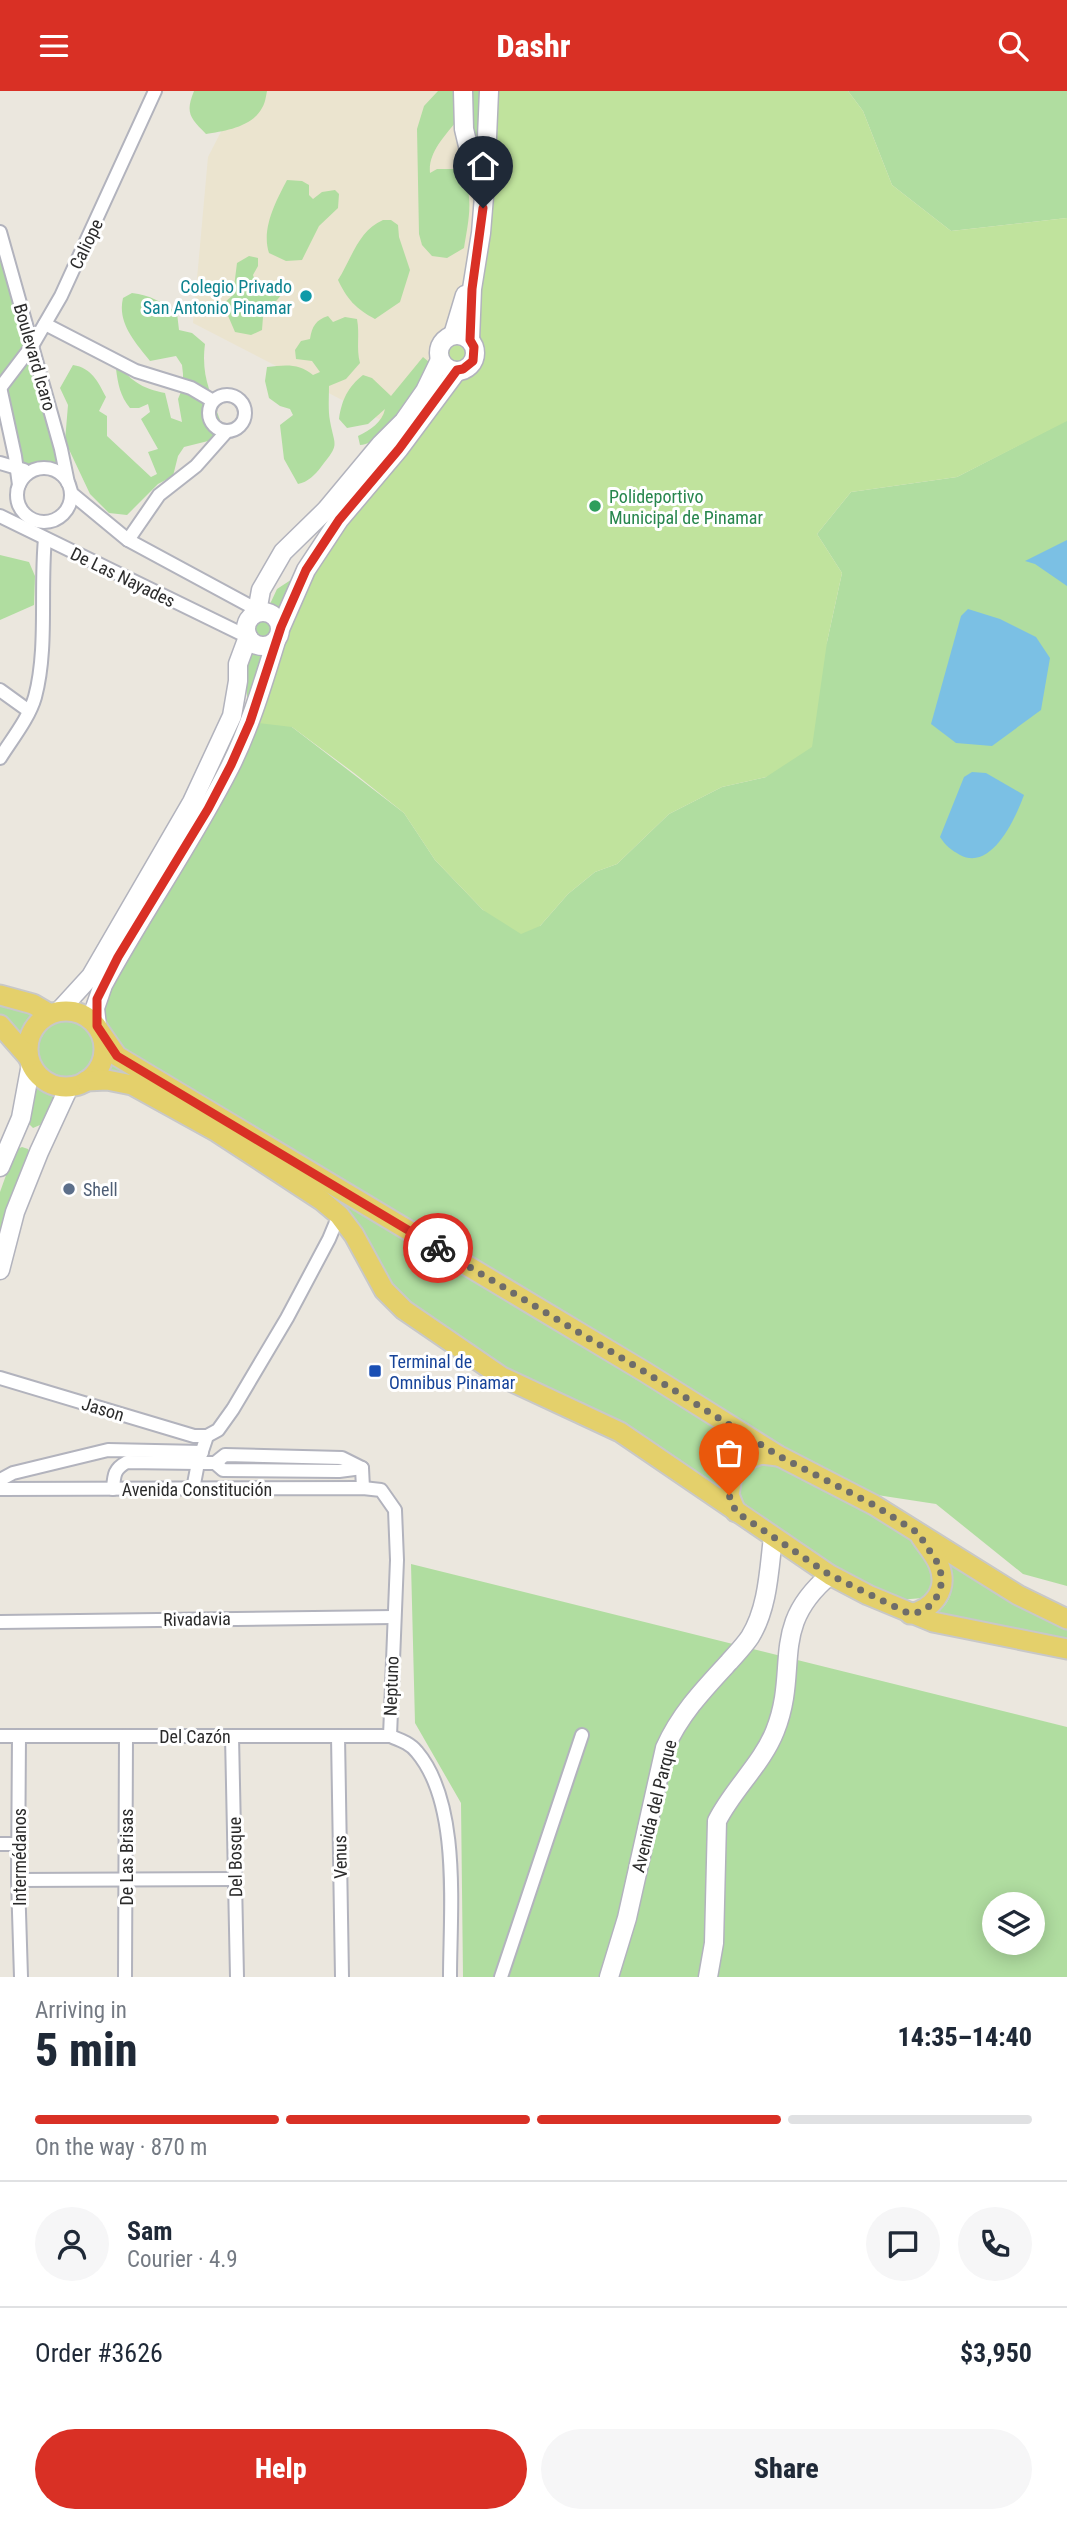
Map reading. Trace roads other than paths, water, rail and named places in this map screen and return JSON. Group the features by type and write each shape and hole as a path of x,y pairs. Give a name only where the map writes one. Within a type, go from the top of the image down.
{"main road":[{"path":"462,337 478,204 474,167 464,129 463,91"},
{"path":"462,337 472,289 484,197 489,91"},
{"path":"257,612 261,590 283,552 332,503 404,421 425,391 440,360 443,342 462,337"},
{"path":"440,360 445,366 457,370 473,361 474,347 462,337"},
{"path":"0,1270 4,1239 44,1141 78,1084 101,1065 104,1055 95,1008 103,985 208,809 231,765 250,722 279,634 306,570 339,520 399,449 457,370"},
{"path":"0,1167 21,1118 29,1061 28,1044 32,1032 39,1021 55,1013 91,976 192,801 232,716 238,664 248,636 247,624 252,615 257,612 272,613 280,621 279,634 263,646 255,644 248,636"},
{"path":"0,995 55,1013 80,1013 99,1030 117,1056 634,1365 779,1456 874,1505 1018,1595 1067,1619"},
{"path":"0,1025 46,1082 57,1086 107,1080 132,1085 217,1132 321,1200 339,1215 354,1235 384,1290 404,1310 502,1377 620,1432 830,1575 910,1614 933,1622 1067,1649"},
{"path":"16,1132 44,1141"},
{"path":"736,1512 729,1495 732,1476 743,1461 761,1454 779,1456"},
{"path":"910,1614 923,1611 934,1602 942,1579 939,1565 918,1533"},
{"name":"Avenida del Parque","path":"608,1977 628,1918 664,1748 674,1727 692,1702 750,1637 759,1618 773,1537"},
{"path":"708,1977 714,1943 717,1821 775,1732 781,1713 794,1618 814,1588 830,1575"}],"street":[{"name":"Caliope","path":"0,388 32,346 61,296 99,219 155,91"},
{"name":"Boulevard Icaro","path":"0,232 61,449 69,488"},
{"path":"45,324 136,371 191,388 213,401"},
{"path":"0,388 17,469 19,506 44,539"},
{"path":"128,540 159,495 196,466 227,431 243,423 243,405 240,400 229,395 213,401 209,412 216,428 227,431"},
{"path":"0,463 31,472"},
{"path":"0,758 29,711 39,677 44,539 70,504 69,488 59,473 52,470 38,469 31,472 19,485"},
{"name":"De Las Nayades","path":"69,488 128,540 257,612"},
{"name":"De Las Nayades","path":"0,516 248,636"},
{"path":"29,517 42,522 56,520 62,516"},
{"path":"0,690 29,711"},
{"path":"194,1489 207,1436 218,1430 240,1397 287,1318 329,1240 339,1215"},
{"name":"Jason","path":"0,1378 194,1436 207,1436"},
{"path":"0,1480 13,1472 108,1450 200,1457 215,1463 225,1455 342,1458 362,1468 363,1488"},
{"path":"113,1489 114,1473 127,1462 200,1457"},
{"name":"Avenida Constitución","path":"0,1489 363,1488 381,1490 389,1499"},
{"name":"Neptuno","path":"389,1499 395,1510 397,1560 390,1736 407,1742 417,1751 434,1781 446,1814 450,1868 450,1977"},
{"name":"Rivadavia","path":"0,1622 394,1616"},
{"path":"501,1977 582,1735"},
{"name":"Del Cazón","path":"0,1736 390,1736"},
{"name":"Intermédanos","path":"19,1736 18,1880 21,1977"},
{"name":"De Las Brisas","path":"125,1977 126,1736"},
{"name":"Del Bosque","path":"232,1736 237,1977"},
{"name":"Venus","path":"338,1736 342,1977"},
{"path":"0,1845 18,1844"},
{"path":"18,1880 235,1879"}],"water":[{"path":"1067,540 1067,586 1035,564 1025,561"},
{"path":"968,609 1000,619 1036,637 1050,658 1041,710 992,746 956,743 931,724 961,616"},
{"path":"972,772 986,773 1024,795 1001,840 982,856 972,858 960,855 940,837 964,777"}],"place":[{"name":"Colegio Privado San Antonio Pinamar","path":"306,296"},
{"name":"Polideportivo Municipal de Pinamar","path":"595,506"},
{"name":"Shell","path":"69,1189"},
{"name":"Terminal de Omnibus Pinamar","path":"375,1371"}]}
